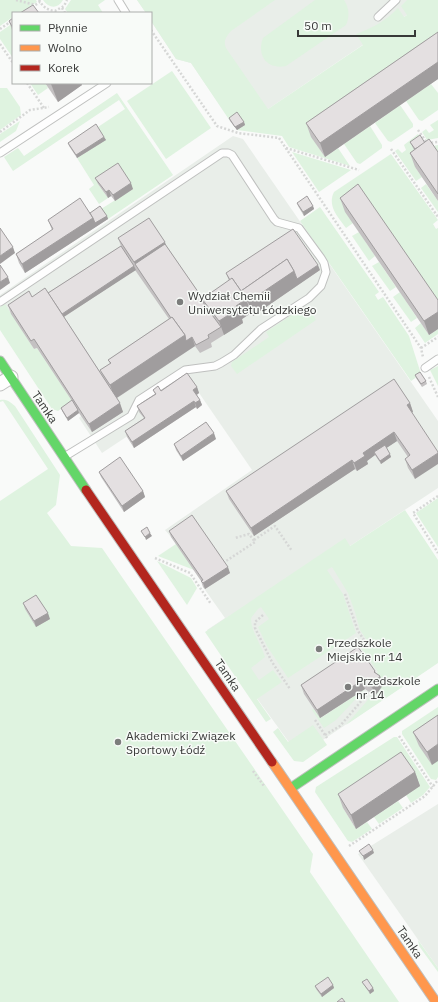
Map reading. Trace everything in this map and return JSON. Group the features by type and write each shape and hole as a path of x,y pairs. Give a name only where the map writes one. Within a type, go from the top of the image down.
{"street":[{"name":"Tamka","path":"0,361 6,381 64,457 436,1002"},
{"path":"291,788 438,689"}],"lane":[{"path":"118,0 125,12"},
{"path":"378,17 396,0"},
{"path":"0,153 105,84"},
{"path":"0,302 222,153 232,155 274,219 277,222 299,228 324,263 326,272 321,286 308,298 261,329 234,355 215,366 185,370 139,400 131,416 64,457"},
{"path":"425,368 438,359"}],"path":[{"path":"16,0 35,6"},
{"path":"29,9 40,1 46,9 56,11 62,8 67,0"},
{"path":"62,8 64,12"},
{"path":"0,28 12,21"},
{"path":"152,32 217,126 238,133 279,138 421,348 425,368 438,397"},
{"path":"0,44 12,62"},
{"path":"28,84 44,108"},
{"path":"0,132 30,110 52,107"},
{"path":"418,130 427,143 438,142"},
{"path":"285,148 359,170"},
{"path":"391,149 438,218"},
{"path":"421,348 438,337"},
{"path":"438,496 412,513 438,553"},
{"path":"223,563 255,542 254,540 275,526 292,551"},
{"path":"235,538 249,534 254,540"},
{"path":"150,556 190,573 211,604"},
{"path":"345,594 358,631 364,640"},
{"path":"263,616 255,622 255,628 272,662 290,689"},
{"path":"315,720 326,736 340,726 369,692"},
{"path":"396,732 433,787"},
{"path":"253,771 264,786 265,785"},
{"path":"336,855 425,796 438,780"}],"shaded area":[{"path":"137,0 429,0 237,130 191,63 176,59 152,23 152,12 145,12"},
{"path":"233,136 243,139 438,421 438,488 350,546 430,668 299,756 207,630 225,618 203,587 205,586 165,530 252,470 197,390 102,453 79,418 81,416 37,348 0,297 0,295"},
{"path":"438,804 438,968 358,854"}],"green space":[{"path":"0,0 36,0 37,2 22,12 12,12 12,18 0,26"},
{"path":"43,0 63,0 59,5 53,7 45,3"},
{"path":"71,0 105,0 98,5 102,12 67,12 65,9"},
{"path":"137,0 275,0 231,31 226,37 225,41 226,48 268,109 363,45 356,34 378,24 389,17 398,8 404,17 407,15 401,6 407,0 438,0 438,50 312,137 325,157 338,148 350,166 289,147 282,136 237,130 245,125 238,115 230,121 191,63 176,59 152,23 152,12 145,12"},
{"path":"315,0 344,0 348,12 346,25 286,66 280,67 269,64 262,56 261,45 263,38"},
{"path":"12,24 12,57 0,39 0,32"},
{"path":"172,71 211,128 166,159 127,101"},
{"path":"31,84 46,84 48,88 38,95"},
{"path":"431,84 438,93 438,110 422,121 419,120 406,101"},
{"path":"0,88 7,88 20,107 21,115 0,130"},
{"path":"117,93 173,175 108,219 101,209 133,189 98,184 108,198 99,204 89,189 94,185 77,158 105,140 98,127 125,109 119,100 13,171 4,157 18,148 24,156"},
{"path":"400,105 413,124 413,127 391,142 388,141 375,123"},
{"path":"438,120 438,138 427,140 422,132 426,129 429,133 434,130 430,125"},
{"path":"20,121 16,131 0,142 0,134"},
{"path":"370,126 382,145 382,148 360,164 357,163 344,144"},
{"path":"418,134 427,147 438,145 438,158 415,167 422,177 416,181 395,151 398,149 402,153 406,150 404,145"},
{"path":"292,152 351,170 319,192"},
{"path":"391,154 438,220 433,224 436,229 438,228 438,306 353,223 346,228 334,211 332,197 334,192"},
{"path":"426,184 438,201 438,212 421,188"},
{"path":"320,207 379,292 375,295 378,300 383,297 409,336 421,374 411,381 300,221"},
{"path":"359,232 375,256 369,261 352,236"},
{"path":"379,262 396,287 390,291 372,266"},
{"path":"400,292 417,318 411,322 393,297"},
{"path":"5,304 34,349 37,348 72,401 58,411 52,409 0,330 0,307"},
{"path":"299,310 310,310 316,320 237,374 231,366 232,362 269,337 266,332"},
{"path":"421,323 429,335 438,329 438,334 425,343 415,328"},
{"path":"438,366 438,386 430,370"},
{"name":"Akademicki Związek Sportowy Łódź","path":"0,400 7,400 15,406 60,475 56,505 47,513 71,546 102,548 313,854 310,872 399,1002 0,1002 0,501 48,469 3,401 0,402"},
{"path":"438,498 438,547 416,513"},
{"name":"Przedszkole Miejskie nr 14","path":"405,510 438,560 438,663 346,725 373,694 375,675 378,672 361,648 368,642 360,630 348,593 332,567 327,570 343,594 356,633 288,678 267,646 258,627 269,619 261,607 251,618 254,633 265,657 251,668 259,680 273,670 282,682 257,699 271,719 266,722 205,632 345,538 350,546"},
{"path":"176,544 194,570 158,556"},
{"path":"157,561 191,578 197,588 187,605"},
{"path":"365,689 336,720 324,728 312,710 314,709 321,718"},
{"path":"438,707 438,777 436,780 431,779 402,734 402,731"},
{"path":"313,725 327,745 303,762 294,761 273,732 278,728 288,742"},
{"path":"394,737 397,737 430,787 423,795 411,803 406,795 343,808 356,829 367,822 372,829 352,842 348,841 315,792 316,787"},
{"path":"398,801 403,808 379,824 374,817"},
{"path":"418,940 438,968 438,972 419,946"}],"building":[{"path":"33,5 38,12 22,12"},
{"path":"12,19 12,26 9,21"},
{"path":"438,32 438,62 320,143 306,123"},
{"path":"237,112 244,122 235,127 229,118"},
{"path":"96,124 104,137 76,155 68,143"},
{"path":"420,135 425,143 415,149 410,142"},
{"path":"429,139 438,152 438,194 410,153"},
{"path":"118,163 131,183 113,195 109,190 106,192 95,178"},
{"path":"358,184 438,300 438,312 424,321 340,198"},
{"path":"307,196 313,206 303,212 297,203"},
{"path":"80,198 93,218 22,264 16,254 53,229 48,220"},
{"path":"100,206 107,216 95,223 90,213"},
{"path":"149,218 165,242 134,262 118,238"},
{"path":"0,228 13,247 0,256"},
{"path":"293,229 318,265 297,279 287,259 241,291 232,278 230,280 226,273"},
{"path":"165,244 203,299 204,304 221,327 208,335 209,338 196,345 192,337 186,341 185,335 172,317 171,318 135,264"},
{"path":"121,246 134,266 62,314 48,293"},
{"path":"287,259 294,271 248,302 246,299 236,306 238,309 219,321 202,299 232,278 241,291"},
{"path":"0,265 8,277 0,282"},
{"path":"45,288 120,403 89,424 34,339 31,341 8,305 29,291 32,297"},
{"path":"172,317 185,335 110,385 100,370 111,363 108,360"},
{"path":"420,372 426,381 421,384 415,375"},
{"path":"187,373 197,387 193,390 200,400 195,403 194,401 132,442 125,431 145,418 137,406 156,394 153,390 158,386 161,391"},
{"path":"394,379 410,403 407,405 438,453 412,470 405,459 410,455 394,432 363,453 365,456 354,463 352,460 251,528 226,491"},
{"path":"72,400 78,410 67,418 61,408"},
{"path":"206,422 214,433 181,456 174,444"},
{"path":"385,445 390,454 380,461 374,452"},
{"path":"120,457 143,491 122,506 99,472"},
{"path":"192,515 228,567 203,583 201,581 203,580 169,531"},
{"path":"147,527 150,533 145,537 141,531"},
{"path":"36,595 48,613 34,621 23,603"},
{"name":"Przedszkole nr 14","path":"358,647 375,671 374,672 380,676 372,687 361,681 317,710 301,685"},
{"path":"438,715 438,744 427,752 413,732"},
{"path":"401,752 415,772 351,815 338,794"},
{"path":"369,844 373,850 363,856 359,851"},
{"path":"328,977 333,985 321,994 315,986"},
{"path":"367,979 373,988 369,991 362,982"},
{"path":"342,998 345,1002 337,1002"}],"traffic: fast":[{"path":"0,361 86,490"},
{"path":"291,788 438,689"}],"traffic: slow":[{"path":"272,762 436,1002"}],"traffic: jam":[{"path":"86,490 272,762"}],"place":[{"name":"Wydział Chemii Uniwersytetu Łódzkiego","path":"180,302"},
{"name":"Przedszkole Miejskie nr 14","path":"319,649"},
{"name":"Przedszkole nr 14","path":"348,687"},
{"name":"Akademicki Związek Sportowy Łódź","path":"118,742"}]}
